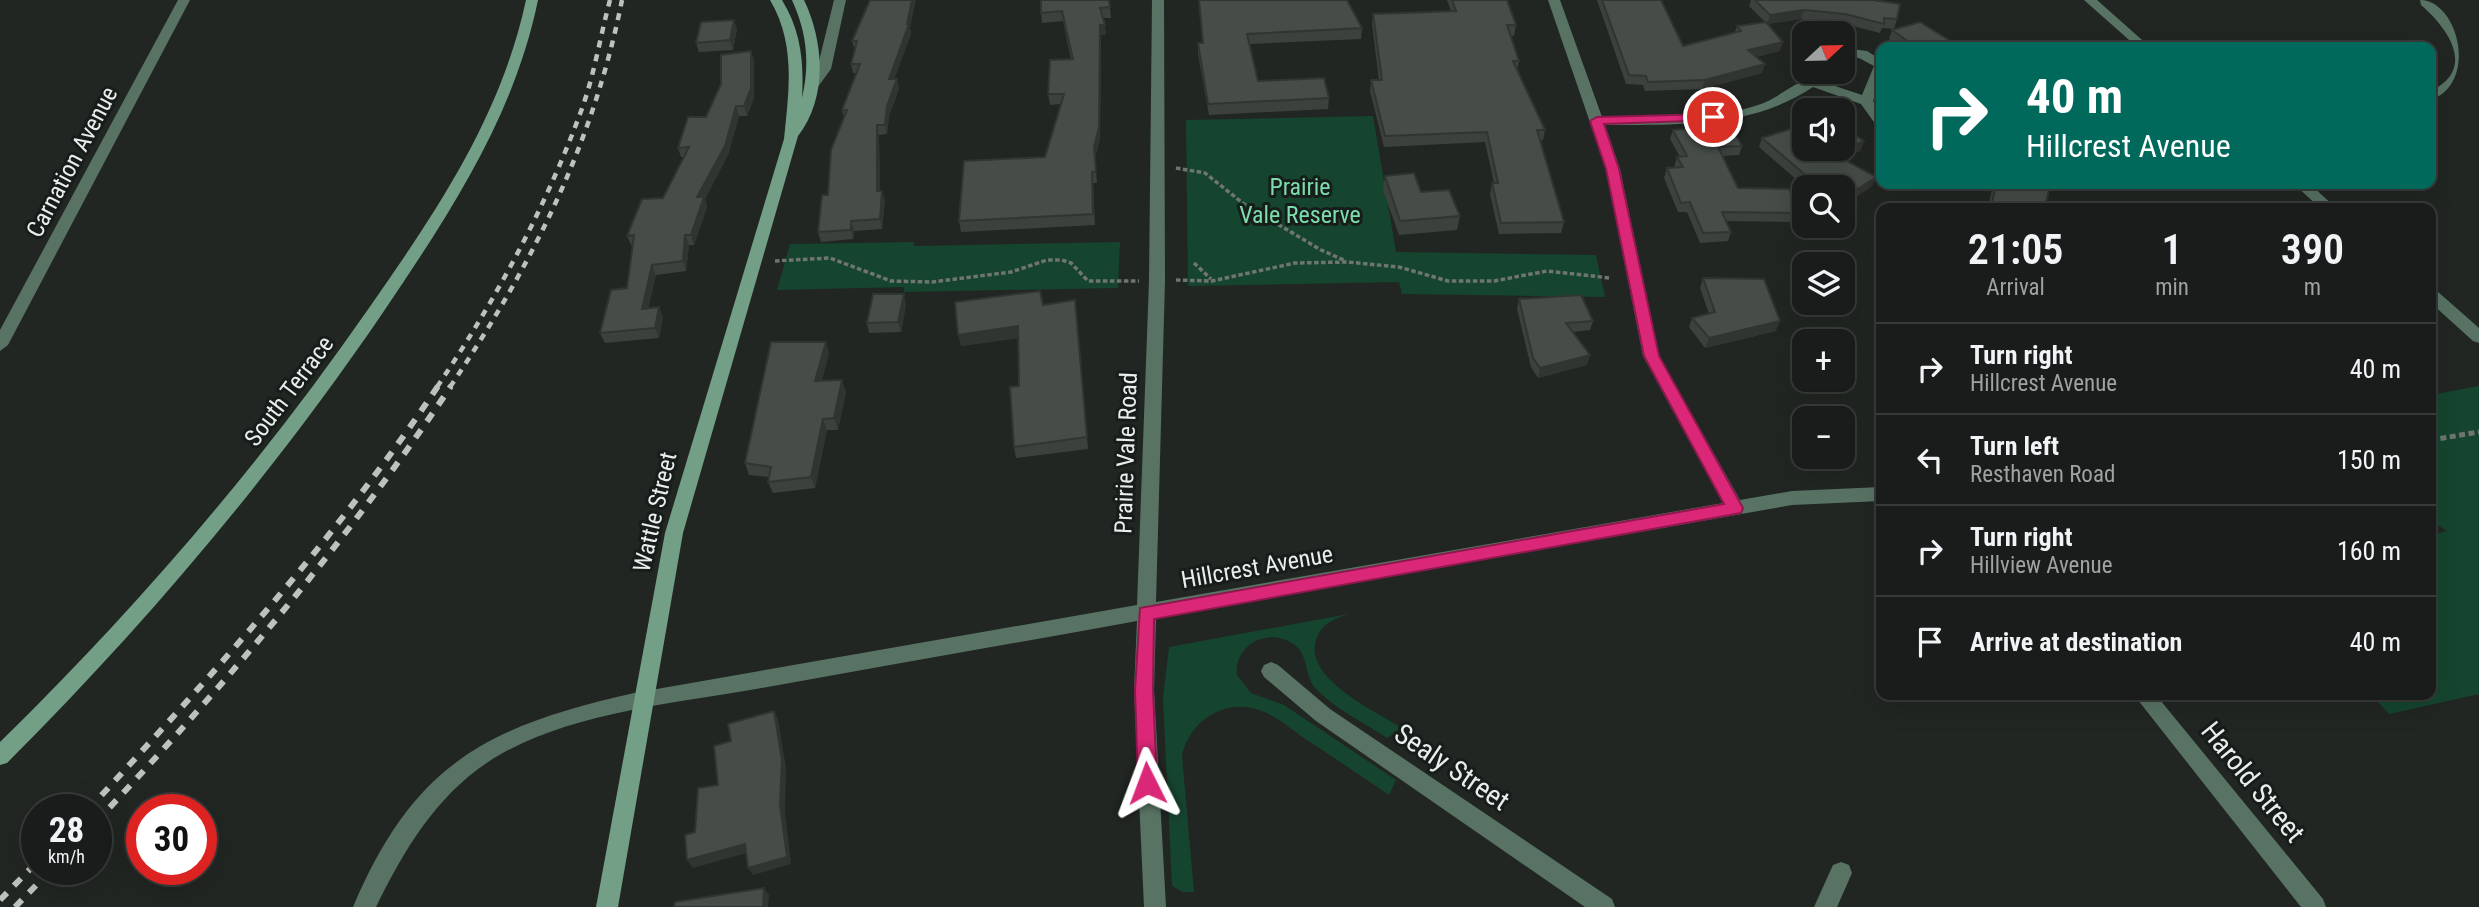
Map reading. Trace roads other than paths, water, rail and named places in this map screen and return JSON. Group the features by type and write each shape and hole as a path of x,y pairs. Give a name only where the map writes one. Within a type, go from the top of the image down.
{"main road":[{"name":"South Terrace","path":"0,756 144,607 277,450 359,337 427,236 479,149 508,84 528,25 531,0"},
{"name":"Wattle Street","path":"607,907 674,533 688,476 791,138 796,81 794,51 789,24 776,0"},
{"name":"Wattle Street","path":"791,138 807,110 812,85 811,34 798,0"}],"street":[{"name":"Carnation Avenue","path":"0,345 184,0"},
{"name":"Wattle Street","path":"812,85 824,69 840,0"},
{"name":"Prairie Vale Road","path":"1155,907 1146,758 1146,613 1157,293 1158,0"},
{"path":"1554,0 1613,169 1651,356 1735,508"},
{"path":"2090,0 2138,42"},
{"path":"2424,2 2463,32 2475,53"},
{"path":"1855,53 1876,62"},
{"path":"2436,94 2460,86 2474,72"},
{"path":"1866,102 1876,77"},
{"path":"1597,121 1740,115 1778,103 1806,84"},
{"path":"1830,84 1866,102 1876,115"},
{"path":"2307,189 2323,203"},
{"path":"2436,299 2479,337"},
{"name":"Hillcrest Avenue","path":"364,901 395,849 436,790 485,750 551,722 643,700 1735,508 1792,499 1876,494"},
{"name":"Sealy Street","path":"1271,671 1323,715 1604,907"},
{"name":"Harold Street","path":"2148,700 2315,907"},
{"path":"1825,907 1841,873"}],"railway":[{"path":"437,387 479,322 517,255 551,185 585,100 610,0"},
{"path":"450,387 507,295 556,202 594,104 610,53 622,0"},
{"path":"103,794 226,657 315,552 399,443 438,386"},
{"path":"112,804 283,611 370,501 451,386"},
{"path":"0,900 21,878"},
{"path":"15,907 36,885"}],"park label":[{"name":"Prairie Vale Reserve","path":"1300,201"}]}
